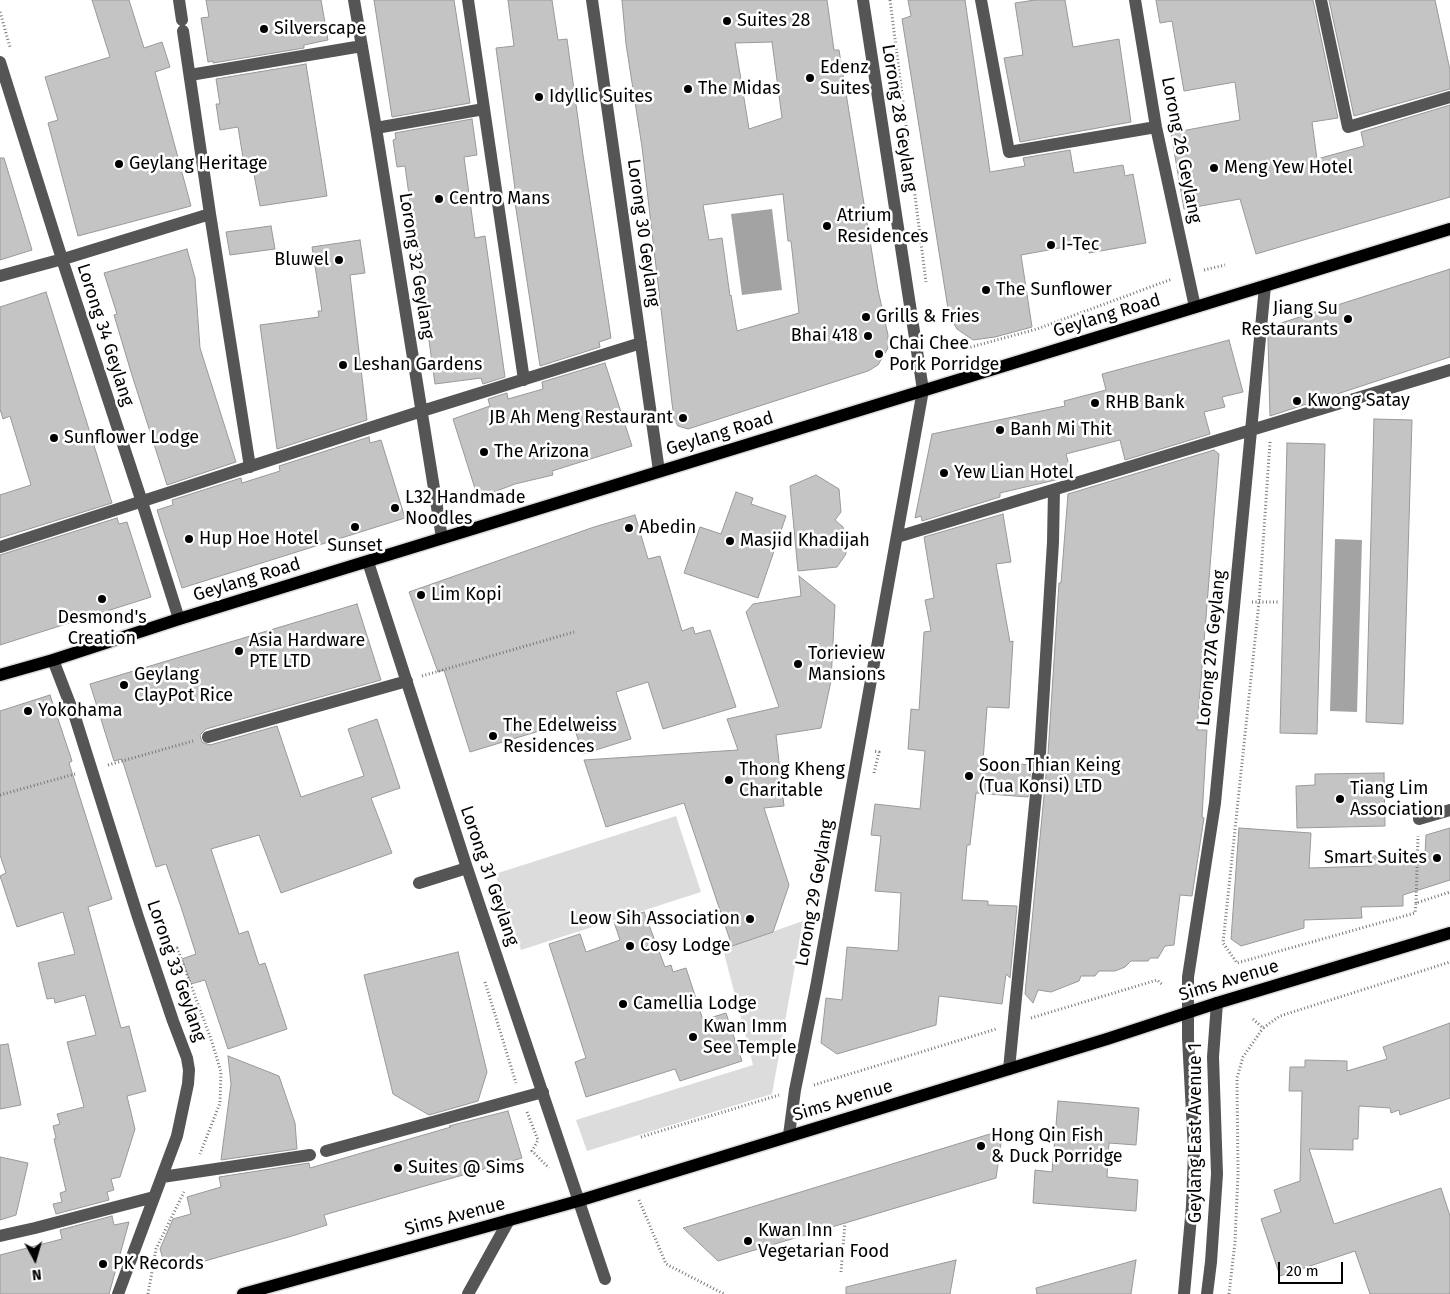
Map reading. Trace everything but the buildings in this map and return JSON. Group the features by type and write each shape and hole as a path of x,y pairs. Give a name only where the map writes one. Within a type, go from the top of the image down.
{"main road":[{"name":"Geylang Road","path":"0,675 658,471 1450,229"},
{"name":"Sims Avenue","path":"243,1294 578,1201 1009,1069 1187,1012 1450,933"}],"street":[{"path":"178,0 250,467"},
{"name":"Lorong 32 Geylang","path":"354,0 442,538"},
{"path":"468,0 524,380"},
{"name":"Lorong 30 Geylang","path":"592,0 658,471"},
{"name":"Lorong 28 Geylang","path":"863,0 923,390"},
{"path":"981,0 1009,152 1156,127"},
{"name":"Lorong 26 Geylang","path":"1135,0 1156,127 1195,307"},
{"path":"1321,0 1348,127 1450,97"},
{"path":"190,75 362,46"},
{"name":"Lorong 34 Geylang","path":"0,62 179,619"},
{"path":"376,128 484,109"},
{"path":"0,276 210,214"},
{"name":"Lorong 27A Geylang","path":"1187,1012 1188,977 1213,813 1265,286"},
{"path":"0,546 641,343"},
{"path":"896,538 1450,370"},
{"name":"Lorong 29 Geylang","path":"789,1135 795,1090 818,978 923,390"},
{"path":"1009,1069 1040,753 1053,542 1054,490"},
{"name":"Lorong 31 Geylang","path":"368,562 467,868 605,1279"},
{"name":"Lorong 33 Geylang","path":"53,660 75,717 138,917 187,1058 189,1070 188,1084 177,1136 118,1294"},
{"path":"208,737 407,681"},
{"path":"1419,819 1450,810"},
{"path":"420,883 467,868"},
{"name":"Geylang East Avenue 1","path":"1206,1294 1211,1262 1217,1174 1213,1057 1217,1003"},
{"name":"Geylang East Avenue 1","path":"1184,1294 1192,1206 1194,1151 1187,1012"},
{"path":"326,1150 543,1092"},
{"path":"162,1177 310,1155"},
{"path":"0,1236 154,1197"},
{"path":"468,1294 509,1220"}],"path":[{"path":"890,0 927,290"},
{"path":"917,353 934,348 972,347 1037,329 1188,274 1225,265"},
{"path":"934,348 940,385"},
{"path":"1271,424 1259,602 1223,943 1237,963 1415,913 1419,819"},
{"path":"1234,602 1278,602"},
{"path":"407,681 574,632"},
{"path":"0,795 208,737"},
{"path":"1416,903 1450,892"},
{"path":"1229,1294 1235,1242 1238,1174 1237,1078 1244,1057 1263,1028 1280,1016 1450,962"},
{"path":"641,1138 1157,980 1163,985"},
{"path":"1253,1019 1263,1028"},
{"path":"632,1184 666,1264 724,1294"},
{"path":"841,1272 845,1223"}],"shaded area":[{"path":"772,209 782,290 742,295 731,214"},
{"path":"1335,539 1362,540 1357,712 1330,711"},
{"path":"676,816 701,892 521,950 495,874"},
{"path":"803,921 772,1094 587,1151 576,1120 753,1065 723,949"}],"place":[{"name":"Suites 28","path":"727,21"},
{"name":"Silverscape","path":"264,29"},
{"name":"Edenz Suites","path":"810,78"},
{"name":"The Midas","path":"688,89"},
{"name":"Idyllic Suites","path":"539,97"},
{"name":"Geylang Heritage","path":"119,164"},
{"name":"Meng Yew Hotel","path":"1214,168"},
{"name":"Centro Mans","path":"439,199"},
{"name":"Atrium Residences","path":"827,226"},
{"name":"I-Tec","path":"1051,245"},
{"name":"Bluwel","path":"339,260"},
{"name":"The Sunflower","path":"986,290"},
{"name":"Grills & Fries","path":"866,317"},
{"name":"Jiang Su Restaurants","path":"1348,319"},
{"name":"Bhai 418","path":"868,336"},
{"name":"Chai Chee Pork Porridge","path":"879,354"},
{"name":"Leshan Gardens","path":"343,365"},
{"name":"Kwong Satay","path":"1297,401"},
{"name":"RHB Bank","path":"1095,403"},
{"name":"JB Ah Meng Restaurant","path":"683,418"},
{"name":"Banh Mi Thit","path":"1000,430"},
{"name":"Sunflower Lodge","path":"54,438"},
{"name":"The Arizona","path":"484,452"},
{"name":"Yew Lian Hotel","path":"944,473"},
{"name":"L32 Handmade Noodles","path":"395,508"},
{"name":"Sunset","path":"355,527"},
{"name":"Abedin","path":"629,528"},
{"name":"Hup Hoe Hotel","path":"189,539"},
{"name":"Masjid Khadijah","path":"730,541"},
{"name":"Lim Kopi","path":"421,595"},
{"name":"Desmond's Creation","path":"102,599"},
{"name":"Asia Hardware PTE LTD","path":"239,651"},
{"name":"Torieview Mansions","path":"798,664"},
{"name":"Geylang ClayPot Rice","path":"124,685"},
{"name":"Yokohama","path":"28,711"},
{"name":"The Edelweiss Residences","path":"493,736"},
{"name":"Soon Thian Keing (Tua Konsi) LTD","path":"969,776"},
{"name":"Thong Kheng Charitable","path":"729,780"},
{"name":"Tiang Lim Association","path":"1340,799"},
{"name":"Smart Suites","path":"1437,858"},
{"name":"Leow Sih Association","path":"750,919"},
{"name":"Cosy Lodge","path":"630,946"},
{"name":"Camellia Lodge","path":"623,1004"},
{"name":"Kwan Imm See Temple","path":"693,1037"},
{"name":"Hong Qin Fish & Duck Porridge","path":"981,1146"},
{"name":"Suites @ Sims","path":"398,1168"},
{"name":"Kwan Inn Vegetarian Food","path":"748,1241"},
{"name":"PK Records","path":"103,1264"}]}
